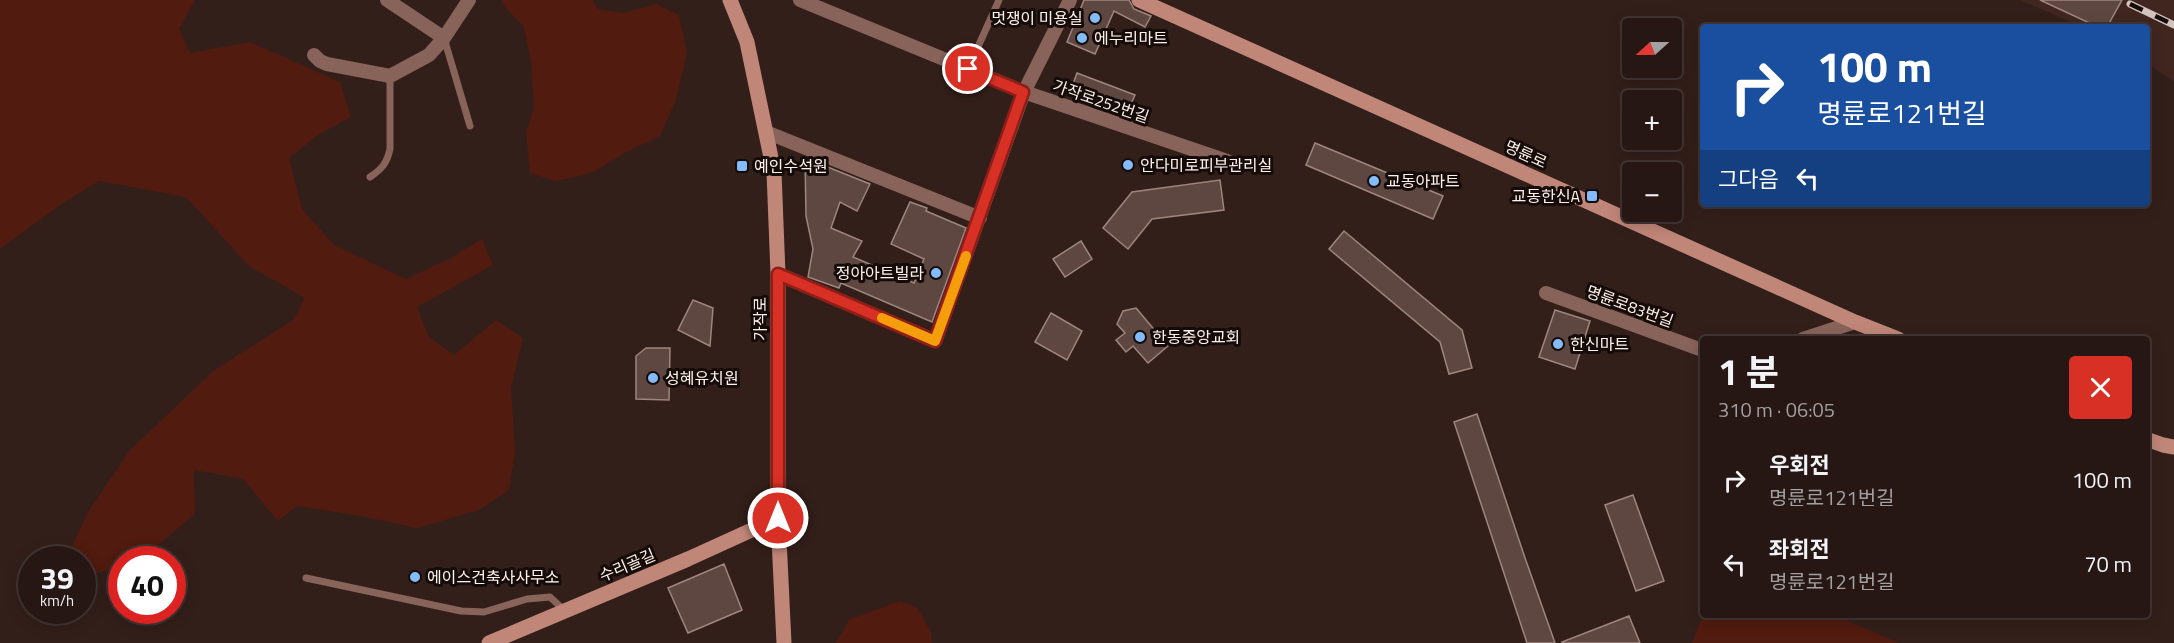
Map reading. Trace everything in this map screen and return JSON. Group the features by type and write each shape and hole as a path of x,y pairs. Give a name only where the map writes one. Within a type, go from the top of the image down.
{"street":[{"path":"387,0 444,38"},
{"path":"314,55 327,64 390,76 429,55 444,38 469,0"},
{"name":"가작로","path":"730,0 747,42 774,172 778,274 778,518 784,643"},
{"name":"가작로252번길","path":"800,0 820,4 1023,92 1227,161"},
{"path":"778,274 935,341 1023,92 1070,0"},
{"name":"명륜로","path":"1140,0 1890,336"},
{"path":"766,132 980,218"},
{"name":"명륜로83번길","path":"1546,293 1700,349"},
{"path":"1812,336 1855,322"},
{"path":"2150,440 2174,447"},
{"name":"수리골길","path":"489,643 778,518"}],"lane":[{"path":"968,69 999,0"},
{"path":"444,38 470,126"},
{"path":"370,177 382,168 388,159 390,76"},
{"path":"306,578 461,611 484,612 527,599 550,597 565,611"}],"shaded area":[{"path":"0,0 195,0 179,29 190,53 250,42 340,82 351,117 318,135 289,158 302,209 334,245 406,279 449,259 482,239 493,265 417,307 429,337 454,355 496,320 523,338 511,388 515,452 509,490 479,510 417,528 297,506 278,521 243,479 194,470 195,514 156,546 108,546 108,570 96,573 96,546 72,546 88,512 130,450 213,371 293,320 305,298 249,266 186,197 99,181 60,205 0,249"},
{"path":"501,0 593,0 598,9 624,13 656,4 679,15 687,53 676,100 660,136 584,175 556,181 530,173 526,132 534,108 531,62 524,27"},
{"path":"2020,0 2174,0 2174,81 2150,66 2150,24 2076,24"},
{"path":"899,601 917,607 931,632 932,643 836,643 849,620"},
{"path":"1702,618 1841,618 1899,643 1692,643"}],"building":[{"path":"1084,0 1129,0 1134,9 1151,16 1145,27 1114,11 1095,54 1067,42"},
{"path":"2040,0 2122,0 2109,24 2092,24"},
{"path":"1077,73 1135,95 1125,117 1069,95"},
{"name":"교동아파트","path":"1315,143 1443,196 1433,219 1306,165"},
{"path":"805,158 870,184 857,211 840,202 831,228 862,241 853,257 914,283 924,259 891,244 910,202 966,228 932,322 841,283 839,288 808,277 813,249 806,216"},
{"path":"1220,180 1224,210 1152,219 1128,249 1103,228 1132,192"},
{"path":"1344,231 1462,330 1472,368 1449,374 1440,342 1329,249"},
{"path":"1081,241 1092,259 1065,277 1053,259"},
{"path":"693,300 713,308 710,346 678,330"},
{"name":"한동중앙교회","path":"1136,308 1168,346 1148,363 1133,346 1126,352 1116,340 1125,333 1117,324 1123,311"},
{"path":"1555,310 1590,321 1575,369 1539,357"},
{"path":"1051,313 1082,331 1067,360 1035,342"},
{"name":"성혜유치원","path":"646,348 670,348 669,400 636,399 636,356"},
{"path":"1477,414 1555,643 1527,643 1454,422"},
{"path":"1633,495 1664,581 1636,591 1605,505"},
{"path":"724,564 742,610 688,633 668,588"},
{"path":"1629,616 1640,643 1562,643 1562,642"}],"railway":[{"path":"2130,4 2174,25"}],"slow traffic":[{"path":"882,318 935,341 966,256"}],"place":[{"name":"멋쟁이 미용실","path":"1095,18"},
{"name":"에누리마트","path":"1082,38"},
{"name":"안다미로피부관리실","path":"1128,165"},
{"name":"예인수석원","path":"742,166"},
{"name":"교동아파트","path":"1374,181"},
{"name":"교동한신A","path":"1592,196"},
{"name":"정아아트빌라","path":"936,273"},
{"name":"한동중앙교회","path":"1140,337"},
{"name":"한신마트","path":"1558,344"},
{"name":"성혜유치원","path":"653,378"},
{"name":"에이스건축사사무소","path":"415,577"}],"route":[{"path":"778,518 778,274 935,341 1023,92 968,69"}]}
